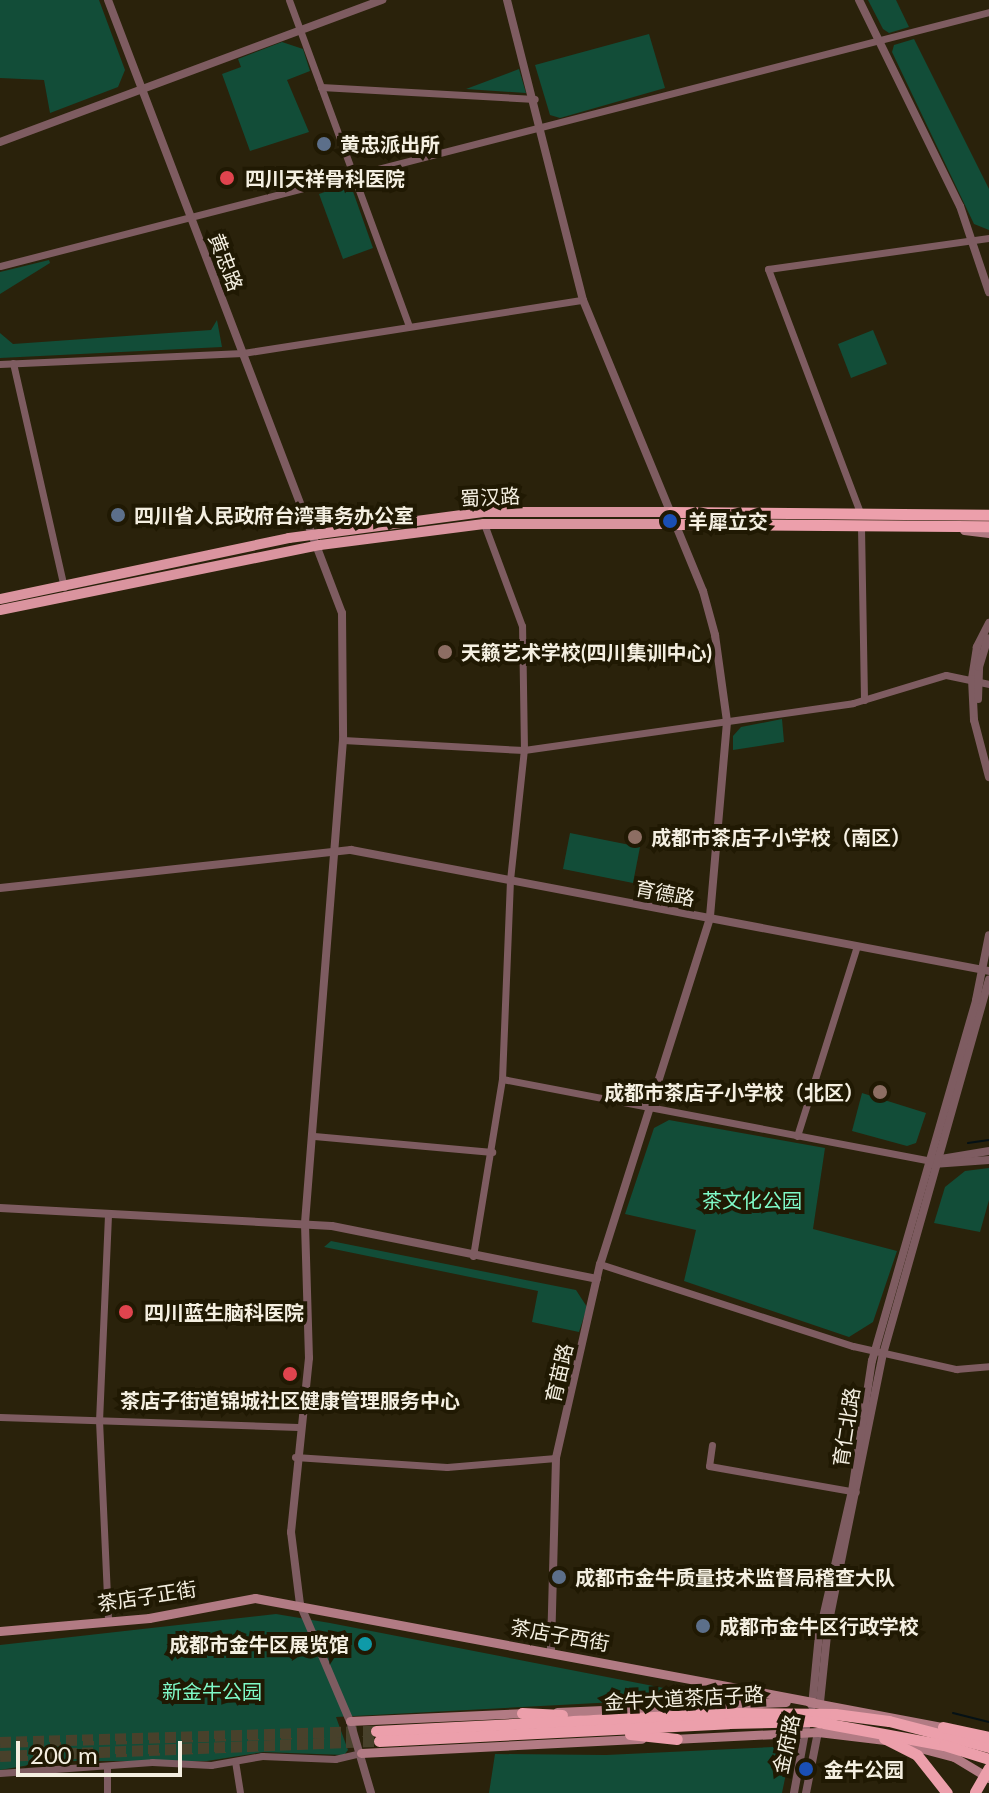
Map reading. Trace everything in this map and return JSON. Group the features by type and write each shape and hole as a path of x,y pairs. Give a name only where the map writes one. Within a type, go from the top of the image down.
{"highway":[{"name":"蜀汉路","path":"861,522 989,515"},
{"name":"蜀汉路","path":"674,518 989,526"},
{"name":"金牛大道茶店子路","path":"989,1747 889,1721 813,1711 729,1718 593,1731 377,1736 635,1719 729,1718 813,1721 989,1759"},
{"path":"522,1713 635,1719"},
{"path":"889,1721 916,1720 989,1737"},
{"path":"865,1730 917,1755 947,1793"},
{"path":"593,1731 677,1739"},
{"path":"975,1793 989,1768"}],"main road":[{"name":"蜀汉路","path":"0,599 483,512 674,518"},
{"name":"蜀汉路","path":"0,610 316,540 484,524 674,518"},
{"path":"941,526 989,533"},
{"name":"茶店子正街","path":"0,1631 108,1622 255,1598 300,1604"},
{"name":"茶店子西街","path":"300,1604 817,1702"},
{"path":"350,1721 817,1702 989,1737"},
{"name":"金府路","path":"817,1702 818,1732"},
{"path":"361,1753 818,1732 935,1750 989,1778"}],"street":[{"name":"黄忠路","path":"108,0 342,613 343,740 305,1224 309,1358 298,1427 291,1532 300,1604 350,1721 371,1793"},
{"path":"289,0 409,326"},
{"path":"0,142 382,0"},
{"name":"育苗路","path":"507,0 543,126 583,300 674,518 715,635 727,722 710,918 652,1111 600,1264 556,1458 551,1651"},
{"path":"859,0 973,240 989,292"},
{"path":"0,266 989,12"},
{"path":"321,87 535,99"},
{"path":"864,700 861,522 768,269 989,238"},
{"path":"0,364 243,353 583,300"},
{"path":"13,363 64,587"},
{"path":"473,1256 502,1079 510,880 524,750 522,626 484,524"},
{"path":"989,623 977,647 974,720 989,777"},
{"path":"989,634 975,679 979,721 989,762"},
{"path":"343,740 524,750 864,700 946,675 989,684"},
{"name":"育德路","path":"0,888 334,850 986,970"},
{"path":"935,1162 986,970 989,935"},
{"path":"797,1136 857,946"},
{"path":"935,1162 989,980"},
{"path":"502,1079 652,1111 935,1162 989,1160"},
{"path":"314,1136 492,1152"},
{"path":"935,1162 989,1151"},
{"name":"育仁北路","path":"817,1702 828,1626 879,1353 935,1162"},
{"path":"0,1208 305,1224 597,1279"},
{"path":"108,1215 99,1420 108,1622"},
{"path":"600,1264 879,1353 956,1369 989,1366"},
{"path":"0,1417 298,1427"},
{"path":"712,1445 709,1466 855,1492"},
{"path":"295,1457 447,1467 556,1458"},
{"name":"金府路","path":"794,1793 804,1733 817,1702"},
{"name":"金府路","path":"806,1793 818,1732"},
{"path":"0,1773 61,1765 107,1768 235,1761 262,1756 335,1759 361,1753"},
{"path":"235,1761 240,1793"},
{"path":"107,1768 107,1793"}],"green space":[{"path":"0,0 99,0 125,70 118,87 50,113 44,80 0,78"},
{"path":"868,0 896,0 909,27 889,33 883,29"},
{"path":"649,34 665,88 560,118 550,115 535,65"},
{"path":"914,39 989,189 989,230 974,224 892,52 894,45"},
{"path":"282,42 303,49 310,71 287,80 309,132 250,151 222,74 241,67 238,59"},
{"path":"519,69 526,93 466,89"},
{"path":"350,183 373,248 343,259 319,194"},
{"path":"49,260 50,263 0,294 0,272"},
{"path":"217,320 222,347 0,358 0,333 13,344 211,330"},
{"path":"873,330 887,364 851,378 838,344"},
{"path":"782,719 784,742 733,750 733,736 741,727"},
{"path":"570,833 640,847 633,883 563,869"},
{"path":"862,1093 926,1113 916,1143 907,1146 852,1131"},
{"name":"茶文化公园","path":"669,1120 825,1148 813,1229 897,1251 873,1322 849,1337 684,1281 696,1230 625,1214 654,1128"},
{"path":"989,1168 989,1200 980,1232 934,1223 945,1187 965,1171"},
{"path":"331,1241 576,1290 587,1307 579,1332 532,1322 538,1291 324,1247"},
{"name":"新金牛公园","path":"276,1614 710,1697 336,1717 348,1750 344,1755 263,1752 207,1761 53,1761 0,1770 0,1645"},
{"name":"金牛公园","path":"773,1747 789,1759 782,1793 489,1793 495,1754 606,1755"}],"waterway":[{"path":"968,1143 989,1140"},
{"path":"953,1713 989,1722"}],"tunnel":[{"path":"0,1742 376,1731"},
{"path":"0,1756 379,1741"}],"place":[{"name":"黄忠派出所","path":"324,144"},
{"name":"四川天祥骨科医院","path":"227,178"},
{"name":"四川省人民政府台湾事务办公室","path":"118,515"},
{"name":"羊犀立交","path":"670,521"},
{"name":"天籁艺术学校(四川集训中心)","path":"445,652"},
{"name":"成都市茶店子小学校（南区）","path":"635,837"},
{"name":"成都市茶店子小学校（北区）","path":"880,1092"},
{"name":"四川蓝生脑科医院","path":"126,1312"},
{"name":"茶店子街道锦城社区健康管理服务中心","path":"290,1374"},
{"name":"成都市金牛质量技术监督局稽查大队","path":"559,1577"},
{"name":"成都市金牛区行政学校","path":"703,1626"},
{"name":"成都市金牛区展览馆","path":"365,1644"},
{"name":"金牛公园","path":"806,1769"}]}
